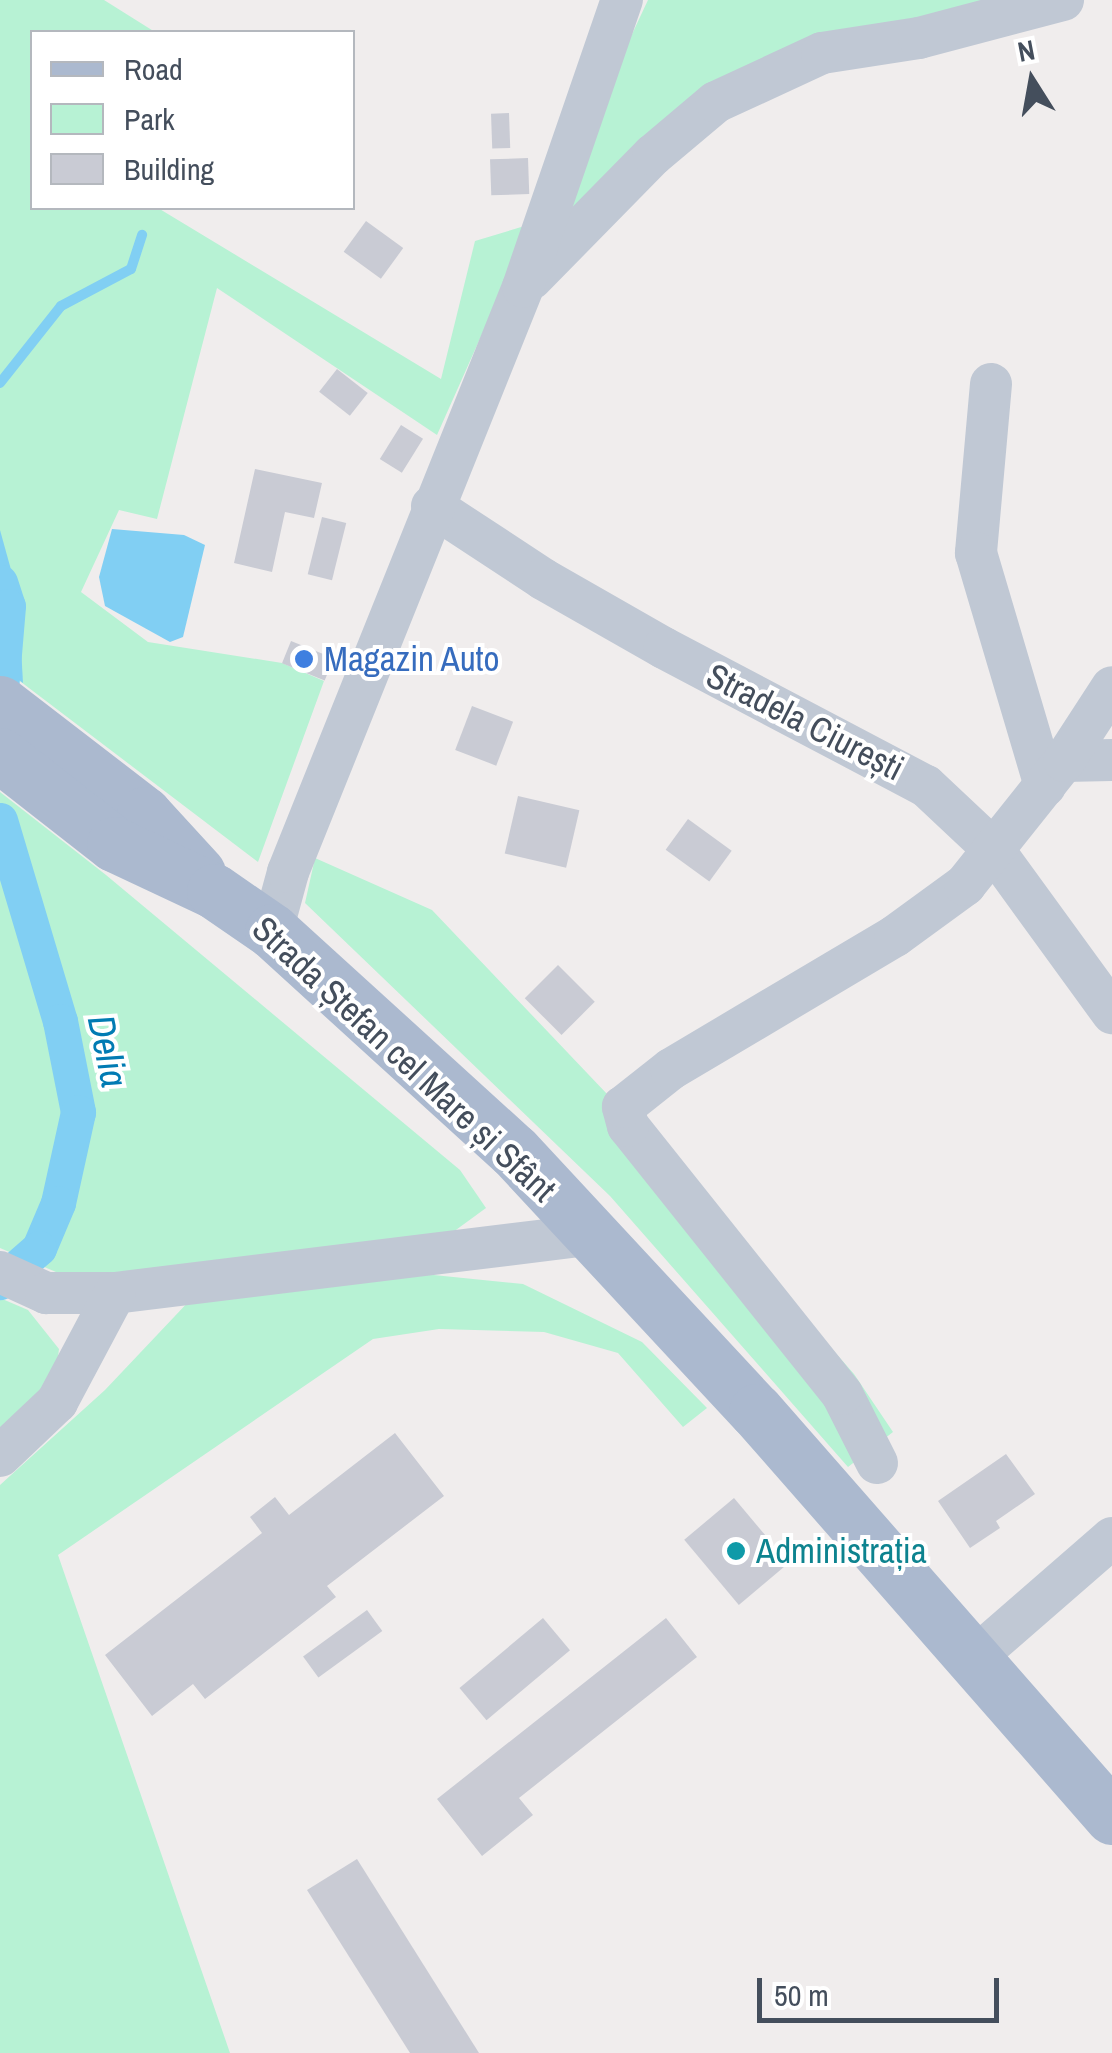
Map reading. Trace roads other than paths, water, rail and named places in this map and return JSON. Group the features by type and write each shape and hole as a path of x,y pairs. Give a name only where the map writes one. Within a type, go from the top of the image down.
{"main road":[{"name":"Strada Ștefan cel Mare și Sfânt","path":"0,703 129,829"},
{"name":"Strada Ștefan cel Mare și Sfânt","path":"0,755 129,829 272,930 514,1152 756,1411 1112,1817"}],"street":[{"path":"272,930 288,872 432,506 524,286 622,0"},
{"path":"524,286 653,155 716,102 822,54 919,38 1062,0"},
{"path":"991,384 976,553 1054,774"},
{"name":"Stradela Ciurești","path":"432,506 543,579 664,648 908,773 992,849 1112,1012"},
{"path":"832,1498 887,1455 628,1126 623,1107 630,1098 936,909 965,885 1054,774 1112,687"},
{"path":"1054,774 1112,760"},
{"name":"Strada Ștefan cel Mare și Sfânt","path":"0,1272 46,1293 115,1293 589,1235"},
{"path":"0,1456 57,1402 115,1293"},
{"path":"974,1658 1112,1538"}],"water":[{"path":"112,529 184,535 205,545 183,637 170,642 105,606 99,577"},
{"path":"0,530 18,595 23,683 0,666"}],"waterway":[{"path":"0,383 61,306 131,269 142,235"},
{"name":"Delia","path":"0,582 8,606 0,702"},
{"name":"Delia","path":"0,820 60,1021 78,1112 58,1203 39,1248 0,1282"}],"place":[{"name":"Magazin Auto","path":"304,659"},
{"name":"Administrația","path":"736,1551"}]}
